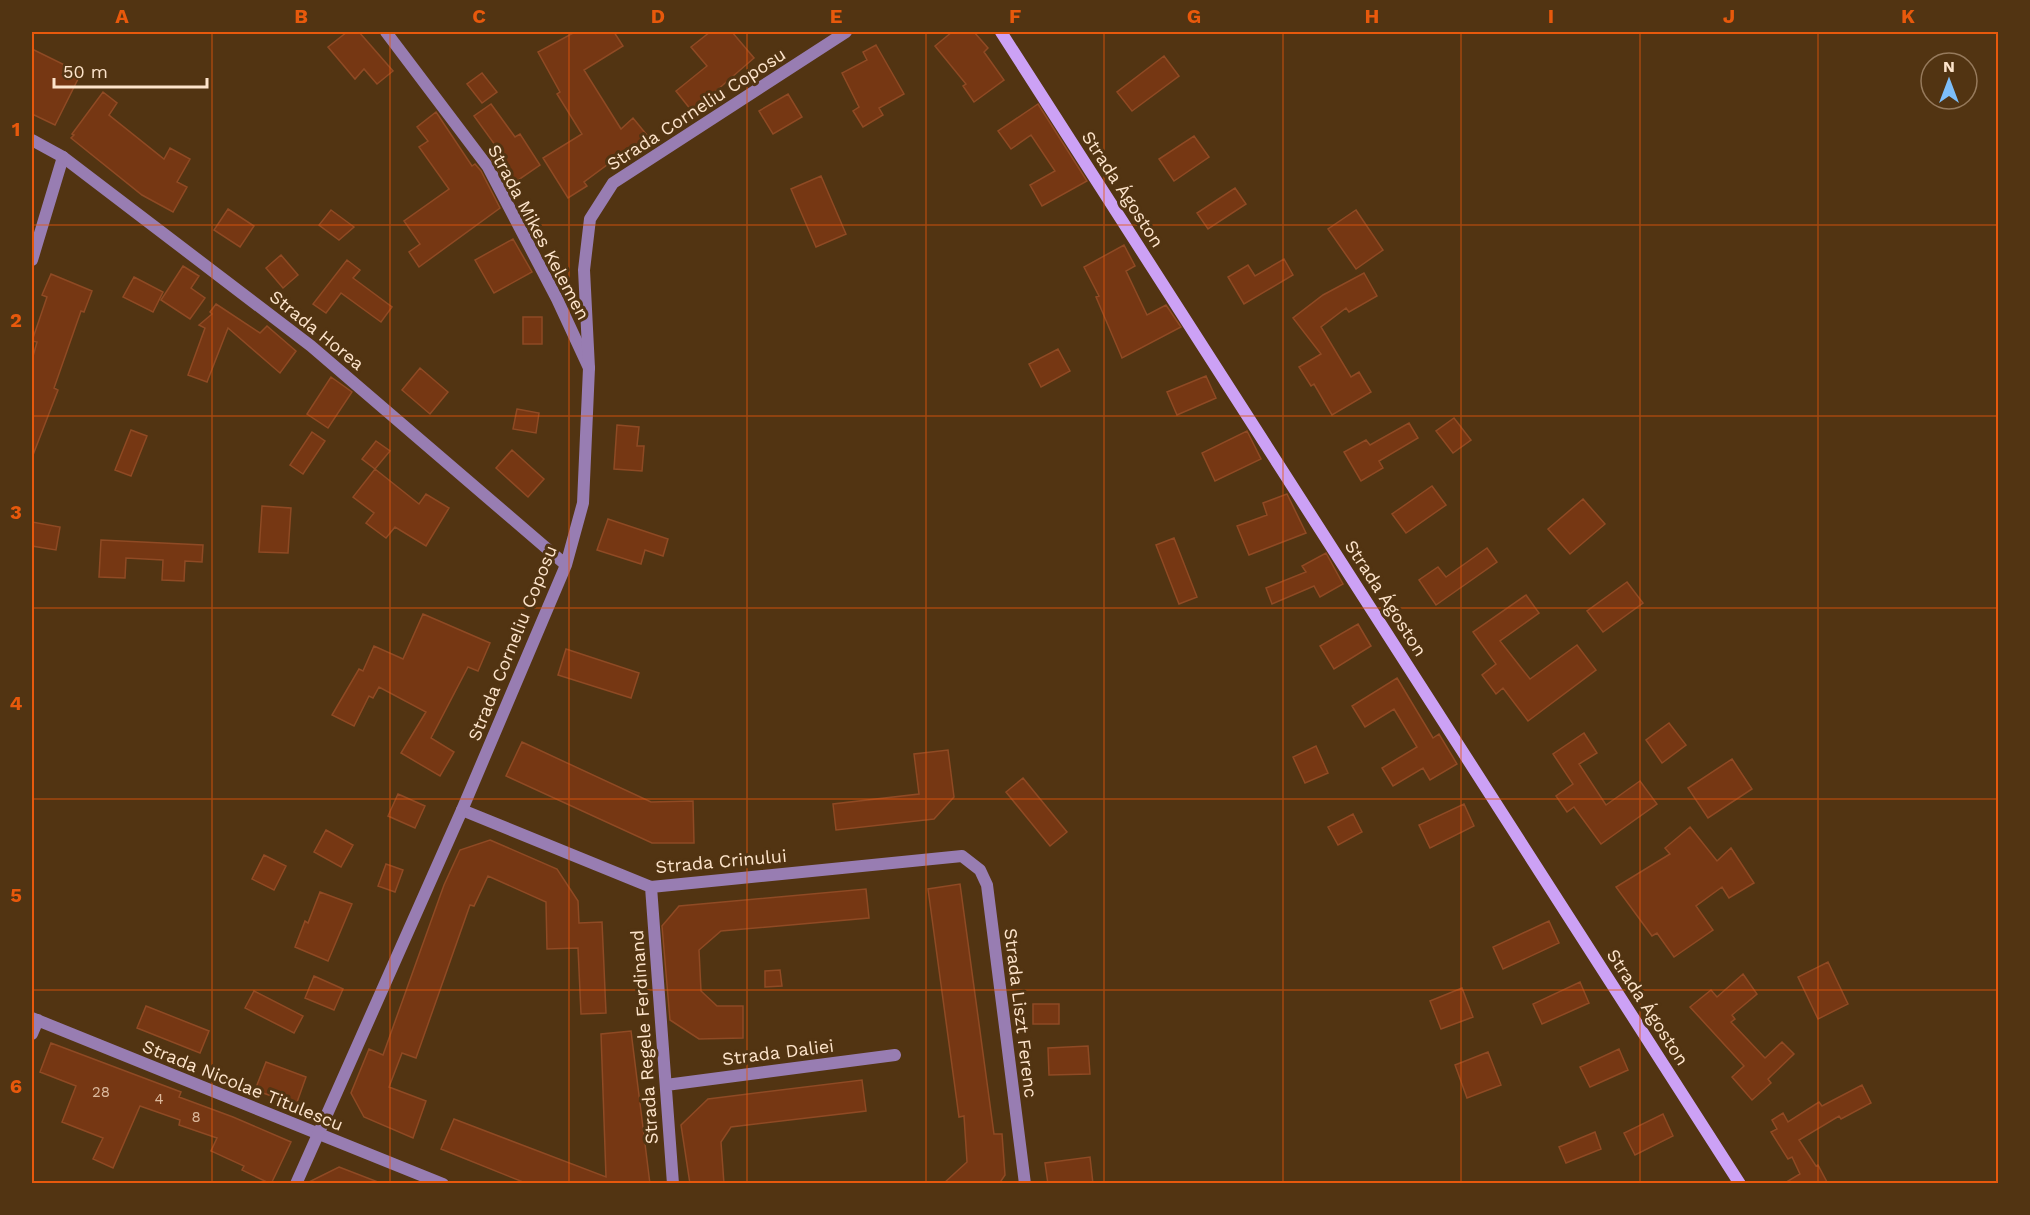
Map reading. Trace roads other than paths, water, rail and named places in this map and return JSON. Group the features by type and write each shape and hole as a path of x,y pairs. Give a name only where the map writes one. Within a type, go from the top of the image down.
{"main road":[{"name":"Strada Ágoston","path":"1001,32 1740,1184"}],"street":[{"name":"Strada Mikes Kelemen","path":"386,32 488,167 557,299 589,368"},
{"name":"Strada Corneliu Coposu","path":"296,1184 315,1135 462,810 566,565 583,503 589,368 584,270 590,219 613,183 846,32"},
{"name":"Strada Horea","path":"32,140 63,157 311,346 566,565"},
{"path":"32,260 63,157"},
{"name":"Strada Crinului","path":"462,810 651,887 962,856"},
{"name":"Strada Liszt Ferenc","path":"962,856 980,870 987,885 1025,1184"},
{"name":"Strada Regele Ferdinand","path":"651,887 673,1184"},
{"path":"32,1034 35,1019"},
{"name":"Strada Nicolae Titulescu","path":"35,1019 315,1135 443,1184"},
{"name":"Strada Daliei","path":"666,1085 895,1055"}]}
